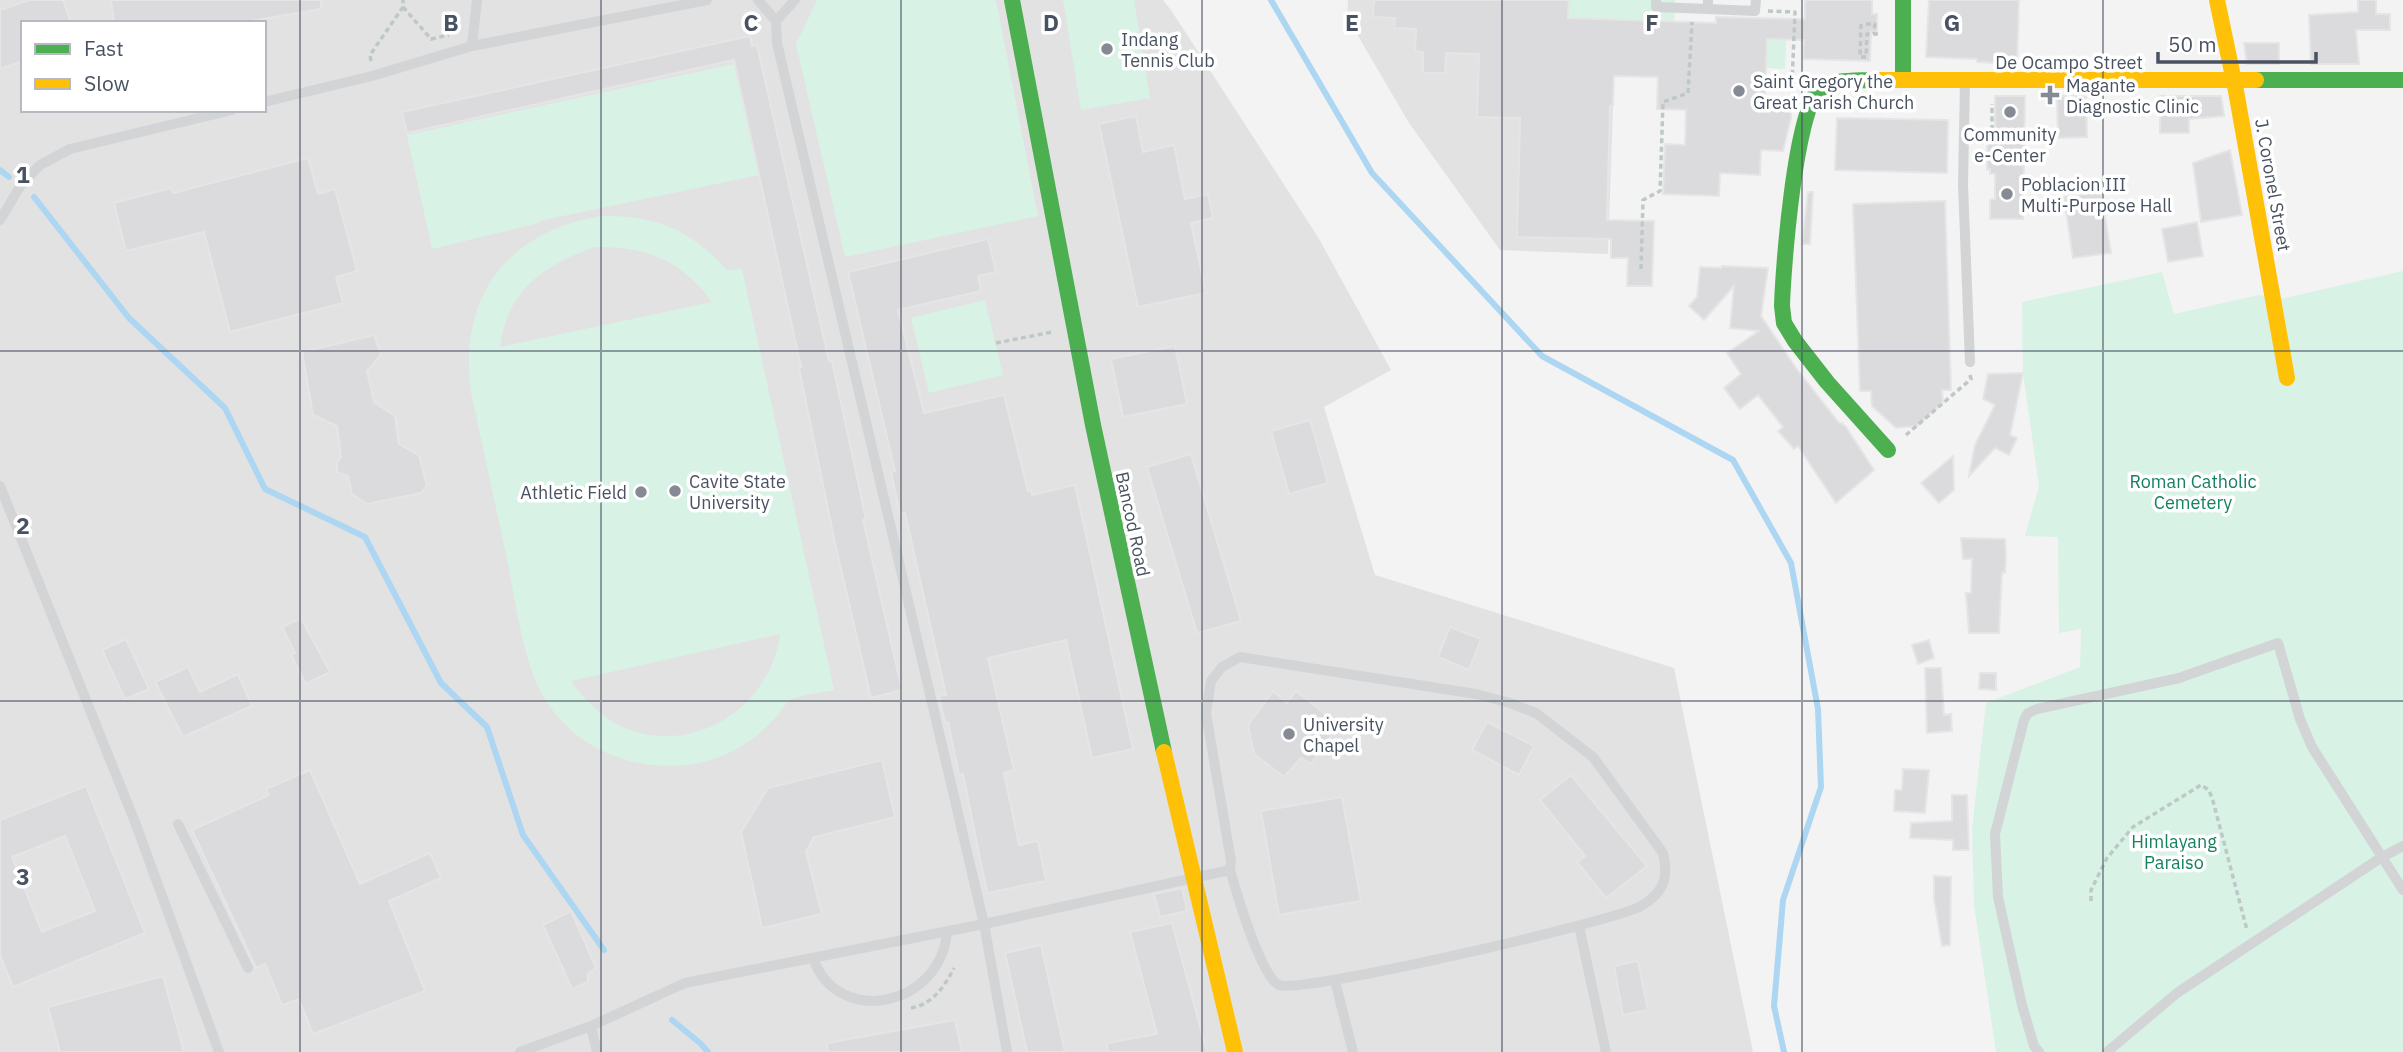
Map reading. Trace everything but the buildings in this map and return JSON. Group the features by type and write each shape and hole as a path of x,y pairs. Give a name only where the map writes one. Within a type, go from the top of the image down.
{"street":[{"name":"Bancod Road","path":"1012,0 1112,516 1147,679 1224,996 1235,1052"},
{"path":"1902,80 1903,0"},
{"name":"J. Coronel Street","path":"2217,0 2234,80 2287,378"},
{"name":"De Ocampo Street","path":"1888,450 1825,380 1790,334 1782,315 1798,153 1811,99 1821,88 1833,84 1902,80 2403,80"}],"lane":[{"path":"472,46 477,0"},
{"path":"266,102 372,76 472,46 686,1 707,0"},
{"path":"758,0 776,21 777,43 984,924 1007,1052"},
{"path":"776,21 796,0"},
{"path":"1656,3 1755,5"},
{"path":"1965,81 1963,185 1970,362"},
{"path":"0,219 20,185 40,165 70,149 224,112"},
{"path":"0,486 135,822 219,1052"},
{"path":"2039,1052 2034,1046 2022,1005 1998,897 1995,834 2028,713 2179,678 2278,643 2300,719 2312,747 2403,890"},
{"path":"1240,657 1476,694 1536,713 1593,757 1663,853 1668,870 1662,887 1641,906 1579,926 1335,981 1288,988 1278,985 1271,978 1247,925 1230,870 1231,860 1206,713 1211,681 1222,667 1240,657"},
{"path":"178,824 248,968"},
{"path":"2107,1052 2178,993 2382,857 2403,846"},
{"path":"520,1052 591,1026 685,983 984,924 1230,870"},
{"path":"1579,926 1606,1052"},
{"path":"814,958 818,971 828,984 840,991 867,1000 894,998 907,993 929,978 943,955 947,931"},
{"path":"1335,981 1353,1052"},
{"path":"591,1026 597,1052"}],"path":[{"path":"372,76 370,55 403,8 403,0"},
{"path":"1755,5 1795,12 1792,84 1766,83"},
{"path":"403,8 431,39 474,29"},
{"path":"1641,269 1643,200 1660,191 1663,102 1688,93 1692,23"},
{"path":"1864,24 1875,24 1874,34 1867,34 1866,57 1860,57 1864,24"},
{"path":"1992,104 1992,130"},
{"path":"996,343 1058,330"},
{"path":"1888,450 1971,380 1970,362"},
{"path":"2091,901 2091,890 2107,858 2133,827 2201,785 2209,790 2213,801 2251,943"}],"shaded area":[{"name":"Cavite State University","path":"0,0 1163,0 1318,237 1391,370 1324,407 1375,575 1674,668 1753,1052 0,1052"},
{"path":"1348,0 1675,0 1672,78 1614,76 1608,254 1500,250 1409,123 1347,17"}],"green space":[{"path":"817,0 996,0 1038,216 845,257 796,44"},
{"name":"Indang Tennis Club","path":"1063,0 1134,0 1150,98 1081,110"},
{"path":"1569,0 1675,0 1674,22 1569,18"},
{"path":"1767,39 1786,40 1785,69 1766,68"},
{"path":"734,64 759,175 539,221 432,249 407,135"},
{"name":"Athletic Field","path":"601,216 621,216 656,222 686,235 714,256 727,270 742,269 834,690 792,699 750,741 731,752 699,763 652,765 630,761 588,743 554,712 541,692 524,644 471,393 469,358 472,327 481,299 496,274 515,254 539,237 568,224","holes":["595,247 630,249 661,258 688,276 712,302 500,347 511,310 531,282 560,262","780,634 773,661 761,685 744,705 722,721 698,731 672,736 645,734 618,725 592,706 571,681"]},
{"path":"2403,271 2403,1052 1996,1052 1974,905 1972,829 1986,703 2080,667 2081,629 2059,633 2058,537 2025,536 2039,486 2023,373 2022,302 2162,272 2174,314 2259,295 2281,299"},
{"path":"985,300 1003,375 929,393 911,318"}],"waterway":[{"path":"1271,0 1372,173 1542,356 1733,460 1791,563 1818,709 1821,787 1783,900 1774,1006 1784,1052"},
{"path":"0,170 9,177"},
{"path":"34,197 129,318 225,408 265,489 365,537 441,683 487,727 523,835 604,950"},
{"path":"672,1020 708,1052"}],"traffic: fast":[{"path":"1012,0 1093,425 1164,752"},
{"path":"1903,0 1903,80"},
{"path":"1872,80 1844,81 1824,86 1811,104 1803,128 1792,192 1782,306 1784,323 1795,341 1827,382 1888,450"},
{"path":"2256,80 2403,80"}],"traffic: slow":[{"path":"2217,0 2236,91 2287,378"},
{"path":"1872,80 2256,80"},
{"path":"1164,752 1235,1052"}],"place":[{"name":"Indang Tennis Club","path":"1107,49"},
{"name":"Saint Gregory the Great Parish Church","path":"1739,91"},
{"name":"Magante Diagnostic Clinic","path":"2050,95"},
{"name":"Community e-Center","path":"2010,112"},
{"name":"Poblacion III Multi-Purpose Hall","path":"2007,194"},
{"name":"Cavite State University","path":"675,491"},
{"name":"Athletic Field","path":"641,492"},
{"name":"University Chapel","path":"1289,734"}],"park label":[{"name":"Roman Catholic Cemetery","path":"2193,491"},
{"name":"Himlayang Paraiso","path":"2174,851"}]}
